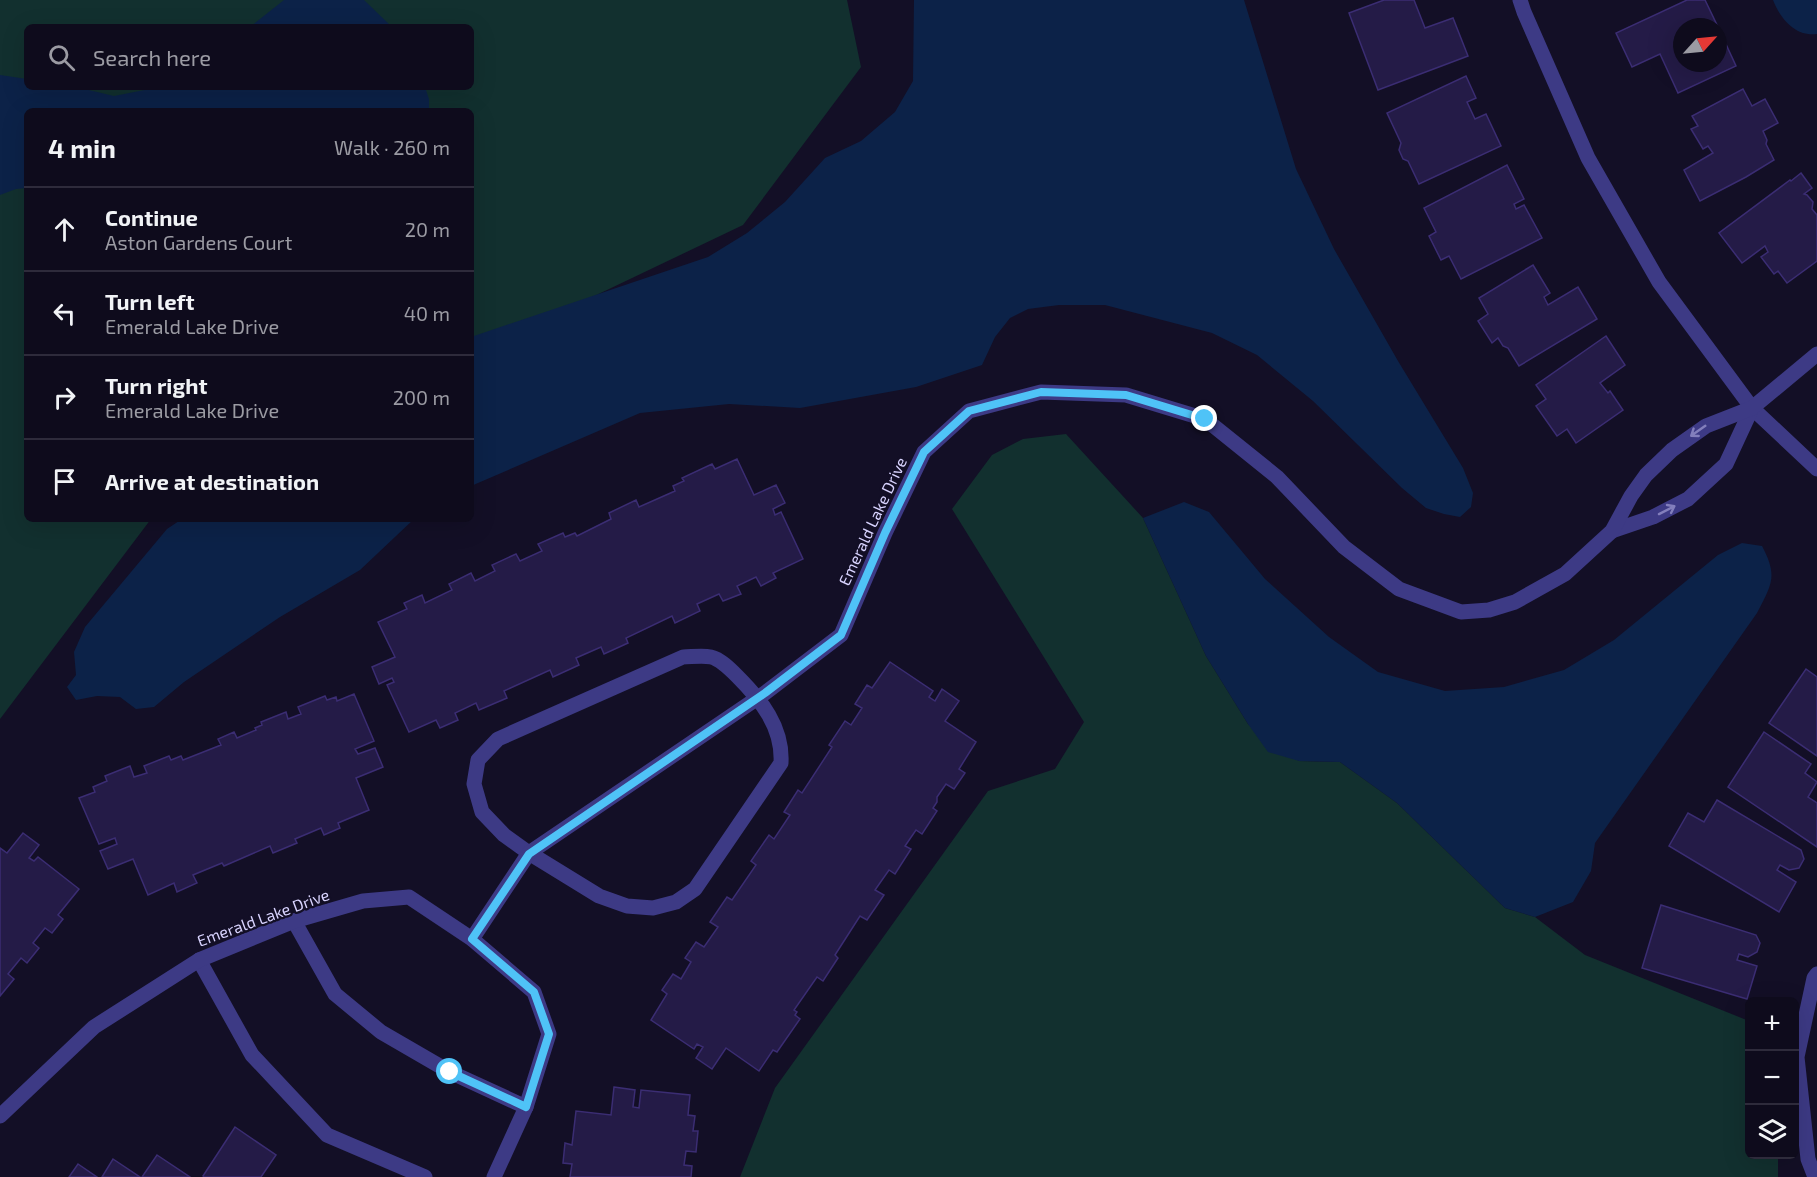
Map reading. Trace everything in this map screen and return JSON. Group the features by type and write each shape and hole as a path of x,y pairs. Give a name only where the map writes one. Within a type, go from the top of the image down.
{"street":[{"path":"1521,0 1524,12 1588,158 1659,282 1752,408 1817,469"},
{"name":"Emerald Lake Drive","path":"472,939 529,854 758,698 841,635 885,533 924,452 969,411 1041,392 1126,395 1205,419 1277,477 1344,548 1399,589 1461,612 1489,610 1515,602 1565,574 1612,531 1646,474 1672,450 1706,426 1752,408 1817,354"},
{"name":"Emerald Lake Drive","path":"1612,531 1653,517 1688,499 1726,464 1752,408"},
{"path":"683,657 712,657 729,668 758,698 777,729 782,753 781,764 695,889 676,902 653,908 627,906 599,896 529,854 504,835 482,812 474,784 478,760 498,739 683,657"},
{"name":"Emerald Lake Drive","path":"0,1116 94,1027 199,960 294,921 363,901 409,897 472,939 534,992 549,1034 526,1107 494,1177"},
{"path":"294,921 335,994 381,1032 450,1072 526,1107"},
{"path":"199,960 252,1055 327,1135 424,1177"},
{"path":"1815,1177 1808,1159 1797,1057 1814,978 1817,974"}],"green space":[{"path":"0,0 847,0 861,67 743,225 474,354 474,108 24,108 24,522 149,522 0,719"},
{"path":"1066,434 1143,518 1206,656 1248,724 1299,761 1340,762 1397,803 1505,908 1535,917 1585,955 1745,1019 1745,1159 1778,1159 1778,1177 740,1177 775,1088 988,791 1055,769 1084,722 952,509 992,455 1023,439"}],"water":[{"path":"284,0 364,0 389,24 254,24"},
{"path":"914,0 1244,0 1296,169 1334,249 1463,468 1473,493 1471,507 1460,517 1426,508 1402,488 1313,401 1257,355 1212,333 1105,305 1059,305 1028,309 1010,318 995,337 982,365 916,387 800,408 729,404 640,413 474,485 474,336 708,257 747,233 785,202 825,158 861,141 895,112 913,81"},
{"path":"1773,0 1817,0 1817,34 1802,32 1789,25"},
{"path":"0,75 24,79 24,90 89,90 114,96 145,90 426,90 429,99 429,108 24,108 24,188 0,195"},
{"path":"1184,502 1209,512 1265,579 1329,637 1378,672 1445,691 1504,687 1564,670 1614,640 1718,555 1742,543 1762,546 1770,565 1771,580 1757,613 1595,843 1591,871 1573,902 1535,917 1505,908 1397,803 1340,762 1299,761 1268,752 1206,656 1143,518"},
{"path":"178,522 411,522 360,570 280,617 184,682 154,707 136,709 120,697 97,696 76,700 67,687 76,675 74,652 85,627 167,529"}],"building":[{"path":"1384,0 1414,0 1425,28 1453,18 1468,56 1378,90 1349,13"},
{"path":"1687,0 1705,0 1714,18 1673,18 1673,72 1723,72 1678,93 1660,54 1632,67 1616,33"},
{"path":"1727,46 1736,66 1727,70"},
{"path":"1466,76 1476,98 1467,102 1475,119 1486,114 1501,146 1419,184 1408,161 1403,159 1399,150 1401,143 1387,113"},
{"path":"1743,89 1752,106 1765,99 1778,123 1763,131 1767,140 1766,144 1774,160 1700,201 1684,170 1713,153 1708,146 1703,149 1691,129 1698,126 1692,116"},
{"path":"1507,165 1524,199 1514,204 1516,209 1524,205 1542,238 1461,279 1449,256 1441,260 1429,236 1436,232 1424,208"},
{"path":"1801,173 1812,188 1804,194 1813,202 1812,209 1817,215 1817,261 1787,283 1778,271 1774,274 1761,257 1768,252 1765,246 1742,263 1719,233"},
{"path":"1533,265 1550,293 1544,297 1548,305 1578,287 1597,319 1519,366 1508,348 1503,346 1498,338 1492,343 1478,321 1488,314 1479,298"},
{"path":"1606,336 1625,365 1600,383 1608,393 1610,391 1623,410 1576,443 1567,429 1557,436 1536,406 1546,399 1536,385"},
{"path":"737,459 754,495 776,485 785,503 773,509 775,515 781,512 803,559 773,573 776,578 761,586 756,577 737,586 741,594 723,601 719,594 697,604 700,611 675,623 672,616 626,638 628,643 604,654 601,647 576,658 579,665 553,677 550,670 504,691 507,698 479,710 476,703 455,713 458,720 440,728 436,720 409,732 387,685 394,682 392,678 379,684 372,667 395,657 378,622 407,609 404,603 422,595 425,603 452,590 449,584 471,573 475,581 495,571 492,565 516,554 520,561 542,551 538,544 563,533 565,537 575,533 577,536 611,519 609,513 636,500 639,507 675,491 673,486 684,481 682,478 712,464 715,469"},
{"path":"890,662 933,691 929,697 935,701 942,689 959,701 945,721 976,742 959,769 965,773 954,789 946,784 937,797 933,808 937,811 922,834 916,830 905,846 911,849 895,874 889,870 875,890 884,895 867,920 860,916 835,955 838,958 823,981 817,977 794,1010 797,1012 795,1015 800,1019 777,1052 773,1050 759,1071 726,1048 712,1069 696,1058 703,1047 697,1044 694,1049 651,1020 667,994 662,990 673,974 681,979 691,962 685,958 696,942 704,947 718,927 710,922 727,897 732,900 756,865 751,861 769,835 774,839 790,815 784,812 798,790 802,793 832,747 829,745 845,721 851,725 862,708 855,704 867,685 872,688"},
{"path":"1806,669 1817,677 1817,756 1769,723"},
{"path":"354,694 374,741 355,749 358,754 375,748 383,767 356,778 369,810 338,823 340,828 324,835 321,828 295,839 297,843 273,853 270,846 224,866 222,863 193,875 197,883 177,892 174,883 148,895 133,859 108,869 100,851 117,844 115,838 99,844 79,798 95,792 93,787 107,781 105,776 130,766 134,777 147,773 144,766 169,756 171,760 181,756 183,760 221,745 218,739 234,732 237,738 256,730 255,728 262,725 261,722 286,712 288,719 301,714 298,707 325,696 327,700 336,697 337,701"},
{"path":"1764,732 1811,764 1805,773 1817,782 1808,797 1817,803 1817,847 1728,787"},
{"path":"1717,800 1801,850 1804,859 1799,868 1789,870 1780,865 1777,870 1796,882 1779,912 1669,846 1688,813 1704,822"},
{"path":"23,833 39,845 29,858 34,861 38,857 79,889 58,915 63,919 52,933 45,928 33,943 39,948 27,963 21,958 8,974 14,979 0,996 0,848 7,853"},
{"path":"1661,905 1756,935 1760,943 1757,952 1748,957 1739,954 1737,960 1757,966 1748,997 1745,998 1642,968"},
{"path":"614,1087 635,1090 633,1107 639,1108 641,1090 690,1095 688,1115 695,1116 693,1131 698,1131 696,1152 686,1151 684,1165 692,1166 691,1177 570,1177 572,1164 563,1163 565,1143 572,1145 576,1111 611,1115"},
{"path":"235,1127 276,1155 261,1177 204,1177 203,1176"},
{"path":"157,1155 190,1177 142,1177"},
{"path":"113,1159 140,1177 102,1177"},
{"path":"78,1164 97,1177 69,1177"}],"route":[{"path":"450,1072 526,1107 549,1034 534,992 472,939 529,854 765,693 841,635 885,533 924,452 969,411 1041,392 1126,395 1205,419"}]}
